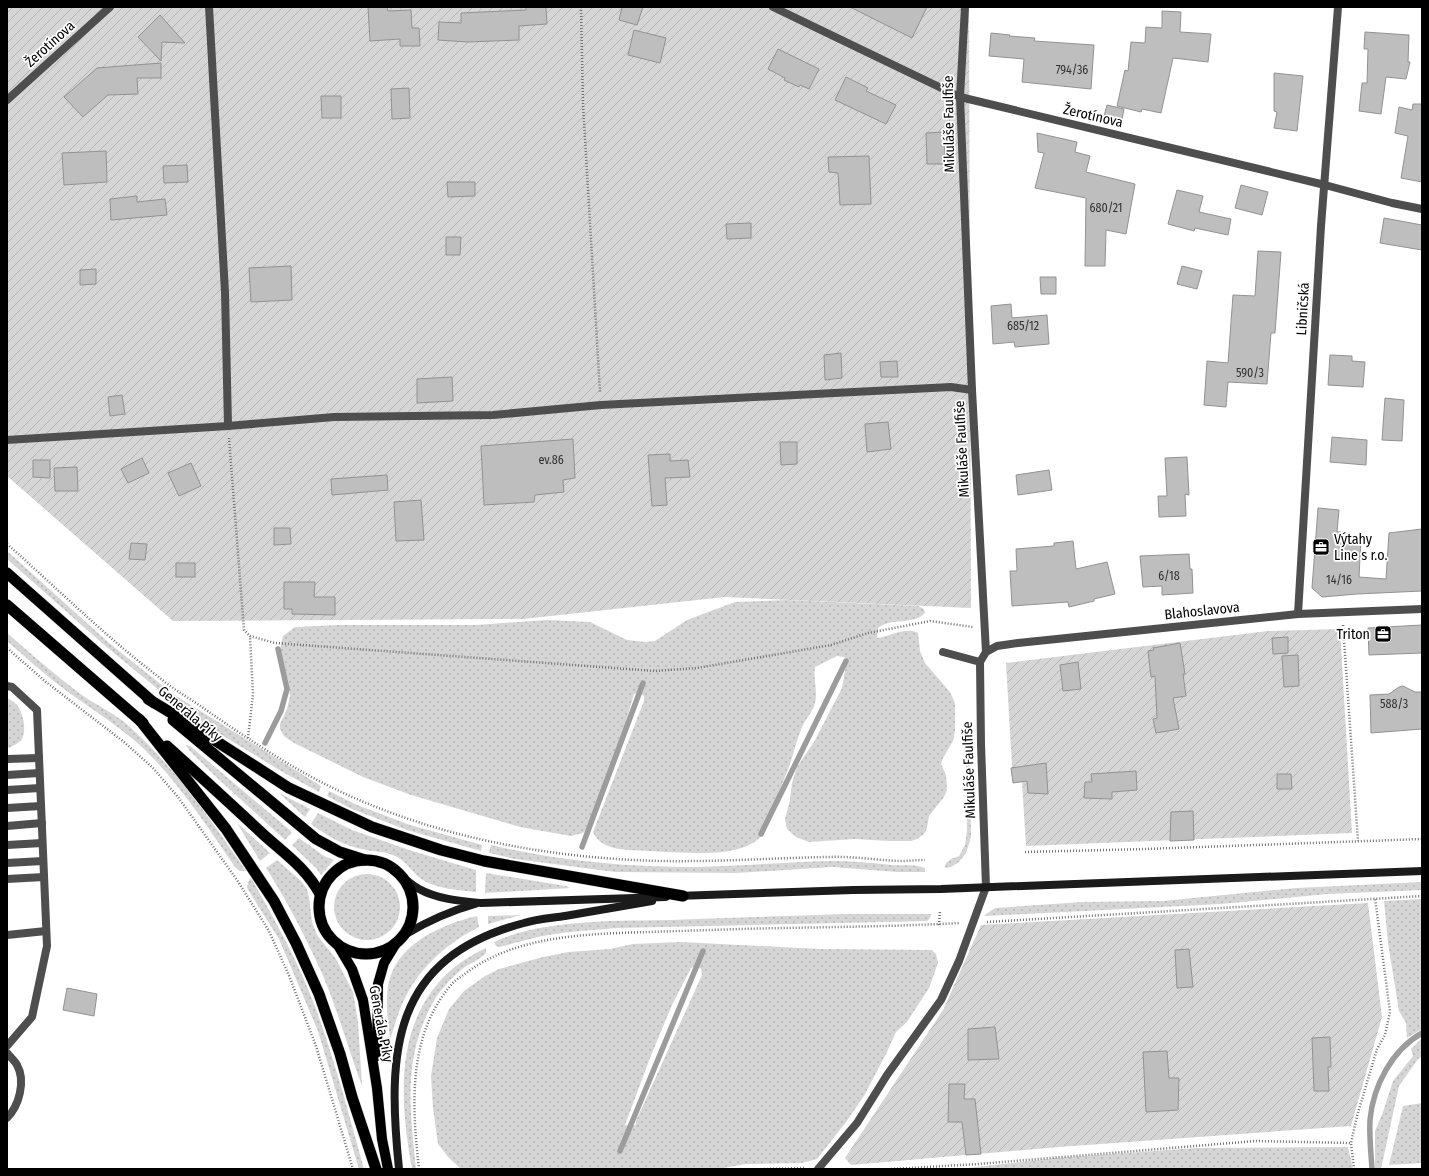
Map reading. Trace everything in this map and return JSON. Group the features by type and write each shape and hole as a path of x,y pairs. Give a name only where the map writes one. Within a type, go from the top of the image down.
{"highway":[{"name":"Generála Píky","path":"7,573 148,699 316,839 340,852 365,860"},
{"path":"7,605 139,719 281,851 304,870 320,894"},
{"path":"148,699 188,722 288,788 372,827 441,850 484,861 684,896"},
{"path":"139,719 226,829 278,908 320,994 340,1054 352,1098 376,1169"},
{"path":"365,860 379,862 392,868 403,878 410,890 413,904 412,920 406,934 395,945 382,952 367,955 352,953 339,947 328,936 321,923 318,909 320,894 327,880 337,870 350,862 365,860"}],"main road":[{"path":"403,878 418,889 430,893 461,901 481,903 853,890 941,889 1422,871"},
{"path":"399,1169 396,1138 395,1089 397,1057 401,1030 409,1009 420,988 435,970 456,951 486,935 525,922 684,896"},
{"path":"406,934 428,921 481,903"},
{"name":"Generála Píky","path":"377,1088 378,984 384,963 395,945"},
{"name":"Generála Píky","path":"339,947 352,969 363,1000 377,1088 382,1139 388,1169"}],"street":[{"name":"Žerotínova","path":"7,100 110,7"},
{"path":"209,7 225,292 228,426"},
{"name":"Žerotínova","path":"773,7 960,97 1325,185 1392,203 1422,209"},
{"name":"Mikuláše Faulfiše","path":"965,7 960,97 972,390 986,652"},
{"name":"Libničská","path":"1298,614 1325,185 1338,7"},
{"path":"7,440 228,426 334,417 493,415 601,405 951,387 972,390"},
{"name":"Blahoslavova","path":"986,652 997,646 1018,643 1298,614 1422,609"},
{"path":"943,652 980,662 986,652"},
{"name":"Mikuláše Faulfiše","path":"980,662 986,887"},
{"path":"7,686 12,687 36,710 47,946 32,1017 7,1046"},
{"path":"7,759 39,758"},
{"path":"7,775 39,773"},
{"path":"7,790 40,788"},
{"path":"7,808 41,806"},
{"path":"7,826 42,823"},
{"path":"7,845 42,842"},
{"path":"7,863 43,861"},
{"path":"7,879 44,877"},
{"path":"818,1168 856,1123 887,1075 941,1000 959,961 986,887"},
{"path":"7,935 46,931"},
{"path":"7,1053 18,1065 22,1080 18,1100 11,1114 7,1118"}],"path":[{"path":"581,7 583,104 601,405"},
{"path":"228,426 244,630 250,636 275,643 655,671 697,668 831,645 868,633 930,620 984,630"},
{"path":"7,544 106,633 161,679 288,764 361,801 399,816 444,830 489,841 529,849 590,857 659,861 711,861 850,856 900,861 925,860"},
{"path":"1342,613 1358,841"},
{"path":"248,738 253,694 250,636"},
{"path":"7,648 46,682 124,742 153,768 178,797 237,880 269,932 290,978 316,1046 353,1169"},
{"path":"1026,852 1145,849 1422,838"},
{"path":"419,1169 415,1132 414,1090 417,1061 425,1030 436,1006 452,983 472,969 494,956 522,946 592,934 974,923 1422,896"},
{"path":"1354,1169 1351,1143 1357,1116 1377,1049 1384,1035 1390,1012 1375,898"},
{"path":"939,924 940,911"},
{"path":"891,1169 979,1164 1255,1141 1351,1143"},
{"path":"764,1169 818,1168"}],"shaded area":[{"path":"7,7 969,7 971,608 725,597 523,619 173,621 7,476"},
{"path":"7,551 109,643 173,694 321,786 319,792 220,734 171,700 103,644 7,559"},
{"path":"787,600 918,606 924,609 925,613 920,617 908,621 889,623 878,628 877,638 903,631 914,631 918,633 920,651 925,663 950,692 955,703 955,731 953,741 941,764 946,775 947,790 944,797 929,816 927,828 924,834 917,839 911,841 855,839 809,842 796,837 787,829 785,819 790,800 792,783 797,767 814,742 842,688 847,660 844,657 837,656 815,667 816,698 814,706 802,727 790,764 762,836 755,842 740,848 715,853 617,849 609,847 597,839 593,832 644,701 644,696 639,693 634,694 612,769 590,825 583,833 571,836 520,827 411,795 363,777 294,743 284,736 280,729 280,724 287,709 290,696 288,681 279,654 283,636 295,627 339,625 476,625 547,620 590,622 627,640 645,642 655,641 687,620 735,602"},
{"path":"1340,629 1352,833 1026,846 1022,782 1013,783 1006,663 1268,631"},
{"path":"7,633 70,686 124,722 147,743 192,796 246,871 240,871 235,867 183,794 140,745 42,671 7,641"},
{"path":"7,698 15,703 19,708 23,717 24,726 22,739 9,748 7,746"},
{"path":"186,745 190,746 292,832 285,840 213,774 189,750"},
{"path":"966,752 970,752 971,837 966,853 959,862 951,867 945,868 946,863 959,856 965,845 967,830"},
{"path":"329,791 357,805 410,825 482,845 481,851 407,830 352,809 327,796"},
{"path":"279,793 310,809 305,817"},
{"path":"318,813 352,830 412,851 476,870 476,892 433,885 420,878 402,861 391,854 358,848 337,840 311,824"},
{"path":"237,823 270,853 260,861"},
{"path":"299,838 324,856 334,860 321,875 316,868 292,845"},
{"path":"491,845 516,851 567,859 643,866 695,867 839,861 917,866 925,868 925,872 897,872 832,867 736,873 615,872 515,859 489,853"},
{"path":"277,860 301,881 307,889 312,922 317,935 336,959 353,992 358,1022 362,1086 321,971 309,945 266,868"},
{"path":"486,873 566,886 570,888 485,893"},
{"path":"367,874 379,877 390,884 397,895 400,907 397,919 390,930 379,937 367,940 355,937 344,930 337,919 334,907 337,895 344,884 355,877"},
{"path":"251,878 294,958 316,1009 336,1068 364,1169 359,1169 318,1031 279,939 247,888 248,882"},
{"path":"1422,882 1422,890 1327,894 1221,904 984,916 995,908 1082,902 1163,901 1296,888"},
{"path":"1422,899 1422,1029 1407,1038 1406,1023 1399,1011 1388,943 1384,901"},
{"path":"1368,903 1382,1017 1351,1126 1059,1147 851,1165 845,1158 943,1010 981,925"},
{"path":"844,914 931,914 927,921 617,928 548,935 499,947 496,946 494,942 514,934 535,929 558,925 605,921"},
{"path":"521,915 488,924 488,916"},
{"path":"477,916 479,927 447,947 428,964 412,985 401,1006 390,1039 387,1008 388,985 396,965 403,954 425,936 464,919"},
{"path":"681,942 820,949 932,950 936,954 938,963 929,988 907,1022 896,1032 864,1096 817,1159 802,1163 746,1164 718,1169 461,1169 449,1158 438,1144 433,1108 431,1076 437,1038 449,1009 464,991 485,976 499,969 543,957 569,952 610,949 633,944","holes":["696,966 701,969 702,975 636,1121 636,1125 625,1125 672,1005 691,968"]},
{"path":"486,948 486,953 483,956 461,970 440,991 423,1024 413,1060 411,1078 410,1096 416,1169 412,1169 405,1116 405,1064 410,1038 418,1014 432,992 450,971 467,958"},
{"path":"1422,1038 1422,1057 1418,1059 1399,1086 1381,1169 1375,1169 1375,1131 1393,1081 1413,1056 1411,1049"},
{"path":"1422,1103 1422,1163 1389,1165 1403,1106"},
{"path":"1348,1147 1353,1169 959,1169 1055,1158 1197,1148"}],"building":[{"path":"368,7 387,7 388,11 411,10 412,28 419,28 420,46 400,46 400,39 370,41"},
{"path":"526,7 546,7 547,24 519,26 519,40 468,42 438,40 439,22 461,23 461,13 526,10"},
{"path":"622,7 643,7 637,25 619,20"},
{"path":"850,7 927,7 912,38"},
{"path":"1162,11 1181,12 1180,32 1211,34 1208,62 1173,58 1161,113 1142,109 1141,112 1117,106 1125,70 1128,71 1131,42 1145,43 1146,27 1162,28"},
{"path":"160,15 185,43 162,42 161,61 138,37"},
{"path":"634,30 666,38 660,63 628,55"},
{"path":"1365,32 1409,35 1408,62 1410,62 1406,79 1386,77 1381,114 1359,111 1362,83 1367,83 1368,49 1364,49"},
{"path":"991,33 1035,38 1034,41 1094,45 1091,89 1022,82 1024,59 989,56"},
{"path":"778,49 819,69 809,89 800,85 799,87 784,80 785,78 768,69"},
{"path":"161,63 161,78 137,78 138,94 108,95 83,117 64,97 97,68"},
{"path":"1274,73 1303,76 1297,131 1274,128 1277,112 1274,111"},
{"path":"846,77 868,88 866,91 896,105 886,124 835,100"},
{"path":"409,88 410,118 392,119 391,89"},
{"path":"321,96 341,96 341,118 322,118"},
{"path":"1413,104 1422,104 1422,182 1401,178 1408,136 1395,133 1399,107 1412,110"},
{"path":"1107,105 1124,109 1121,124 1103,120"},
{"path":"944,132 945,164 927,164 926,133"},
{"path":"1037,133 1077,142 1075,152 1090,156 1086,172 1135,184 1126,234 1106,230 1105,266 1085,266 1086,198 1035,188 1044,153 1038,152"},
{"path":"106,151 107,182 64,185 62,153"},
{"path":"869,156 871,204 840,205 838,173 829,172 828,157"},
{"path":"187,165 188,182 164,183 163,166"},
{"path":"447,182 475,182 475,196 448,197"},
{"path":"1241,185 1268,192 1262,215 1235,208"},
{"path":"1177,190 1203,196 1199,212 1231,219 1228,235 1195,228 1194,231 1168,224"},
{"path":"137,196 137,202 165,199 167,215 111,220 110,199"},
{"path":"1384,218 1422,225 1422,250 1380,243"},
{"path":"751,223 751,238 727,239 726,224"},
{"path":"446,237 461,237 460,255 446,255"},
{"path":"1258,251 1281,252 1275,333 1271,333 1267,384 1228,382 1226,407 1204,405 1207,361 1228,363 1233,295 1255,296"},
{"path":"291,266 292,300 251,302 249,268"},
{"path":"1182,266 1202,271 1197,289 1177,284"},
{"path":"96,269 96,284 80,285 80,270"},
{"path":"1040,277 1056,277 1056,294 1041,294"},
{"path":"1011,304 1012,318 1047,315 1049,344 1015,347 1014,342 993,344 991,306"},
{"path":"841,353 842,378 825,380 824,355"},
{"path":"1330,355 1352,356 1352,361 1365,362 1363,387 1328,385"},
{"path":"897,361 898,377 881,377 880,362"},
{"path":"452,377 453,401 417,403 417,379"},
{"path":"122,395 125,414 110,416 108,397"},
{"path":"1385,398 1404,400 1402,441 1382,440"},
{"path":"888,422 891,449 867,452 865,424"},
{"path":"1332,437 1367,440 1366,465 1330,462"},
{"path":"573,439 575,478 563,480 564,492 535,495 534,502 484,505 481,446"},
{"path":"780,442 797,442 797,464 781,465"},
{"path":"670,454 670,461 688,460 690,477 665,478 667,505 652,506 648,455"},
{"path":"1187,457 1189,495 1185,494 1186,516 1159,517 1158,496 1167,496 1165,458"},
{"path":"142,458 149,473 128,483 121,469"},
{"path":"33,460 50,460 50,478 33,477"},
{"path":"191,463 201,486 179,496 168,473"},
{"path":"77,467 78,491 55,491 54,468"},
{"path":"1049,470 1052,490 1018,495 1016,475"},
{"path":"387,475 388,490 332,495 331,479"},
{"path":"421,500 424,540 396,541 394,502"},
{"path":"1318,508 1339,510 1337,532 1341,532 1341,539 1361,538 1359,577 1386,579 1389,533 1422,529 1422,591 1322,597 1312,588"},
{"path":"274,528 290,528 291,544 274,545"},
{"path":"1073,541 1076,569 1107,562 1115,594 1069,607 1068,602 1012,606 1010,571 1017,571 1016,549 1054,546 1054,543"},
{"path":"131,543 147,544 145,560 129,559"},
{"path":"1189,554 1190,569 1192,569 1193,593 1162,595 1162,586 1143,587 1140,556"},
{"path":"176,563 195,563 195,577 176,577"},
{"path":"284,582 315,582 314,597 335,597 335,615 292,614 292,609 284,609"},
{"path":"1422,625 1422,653 1369,655 1368,628"},
{"path":"1288,637 1288,653 1273,654 1272,638"},
{"path":"1180,643 1185,674 1183,674 1186,696 1173,698 1179,729 1156,733 1153,719 1157,718 1155,676 1151,677 1148,651 1154,650 1153,648"},
{"path":"1298,655 1299,686 1284,687 1282,656"},
{"path":"1078,662 1081,689 1063,691 1060,665"},
{"path":"1403,686 1415,692 1422,692 1422,729 1371,733 1370,695 1389,694"},
{"path":"1046,763 1048,794 1028,793 1027,781 1013,783 1011,768"},
{"path":"1136,771 1137,790 1112,792 1112,799 1084,798 1085,782 1092,782 1091,774"},
{"path":"1277,774 1291,774 1292,789 1277,789"},
{"path":"1193,811 1194,840 1170,841 1171,812"},
{"path":"1189,949 1193,987 1177,988 1175,950"},
{"path":"67,988 97,994 94,1016 63,1010"},
{"path":"995,1027 999,1059 968,1060 968,1029"},
{"path":"1330,1037 1331,1067 1328,1067 1329,1091 1314,1091 1312,1038"},
{"path":"1167,1051 1169,1078 1179,1078 1178,1110 1146,1112 1143,1052"},
{"path":"949,1084 965,1084 964,1099 975,1099 981,1154 966,1155 962,1122 948,1122"}],"waterway":[{"path":"265,743 281,711 287,689 278,649"},
{"path":"761,834 846,661"},
{"path":"582,847 643,683"},
{"path":"620,1151 703,951"},
{"path":"1372,1169 1370,1120 1375,1094 1393,1059 1411,1040 1422,1033"}],"place":[{"name":"Výtahy Line s r.o.","path":"1321,547"},
{"name":"Triton","path":"1383,634"}]}
